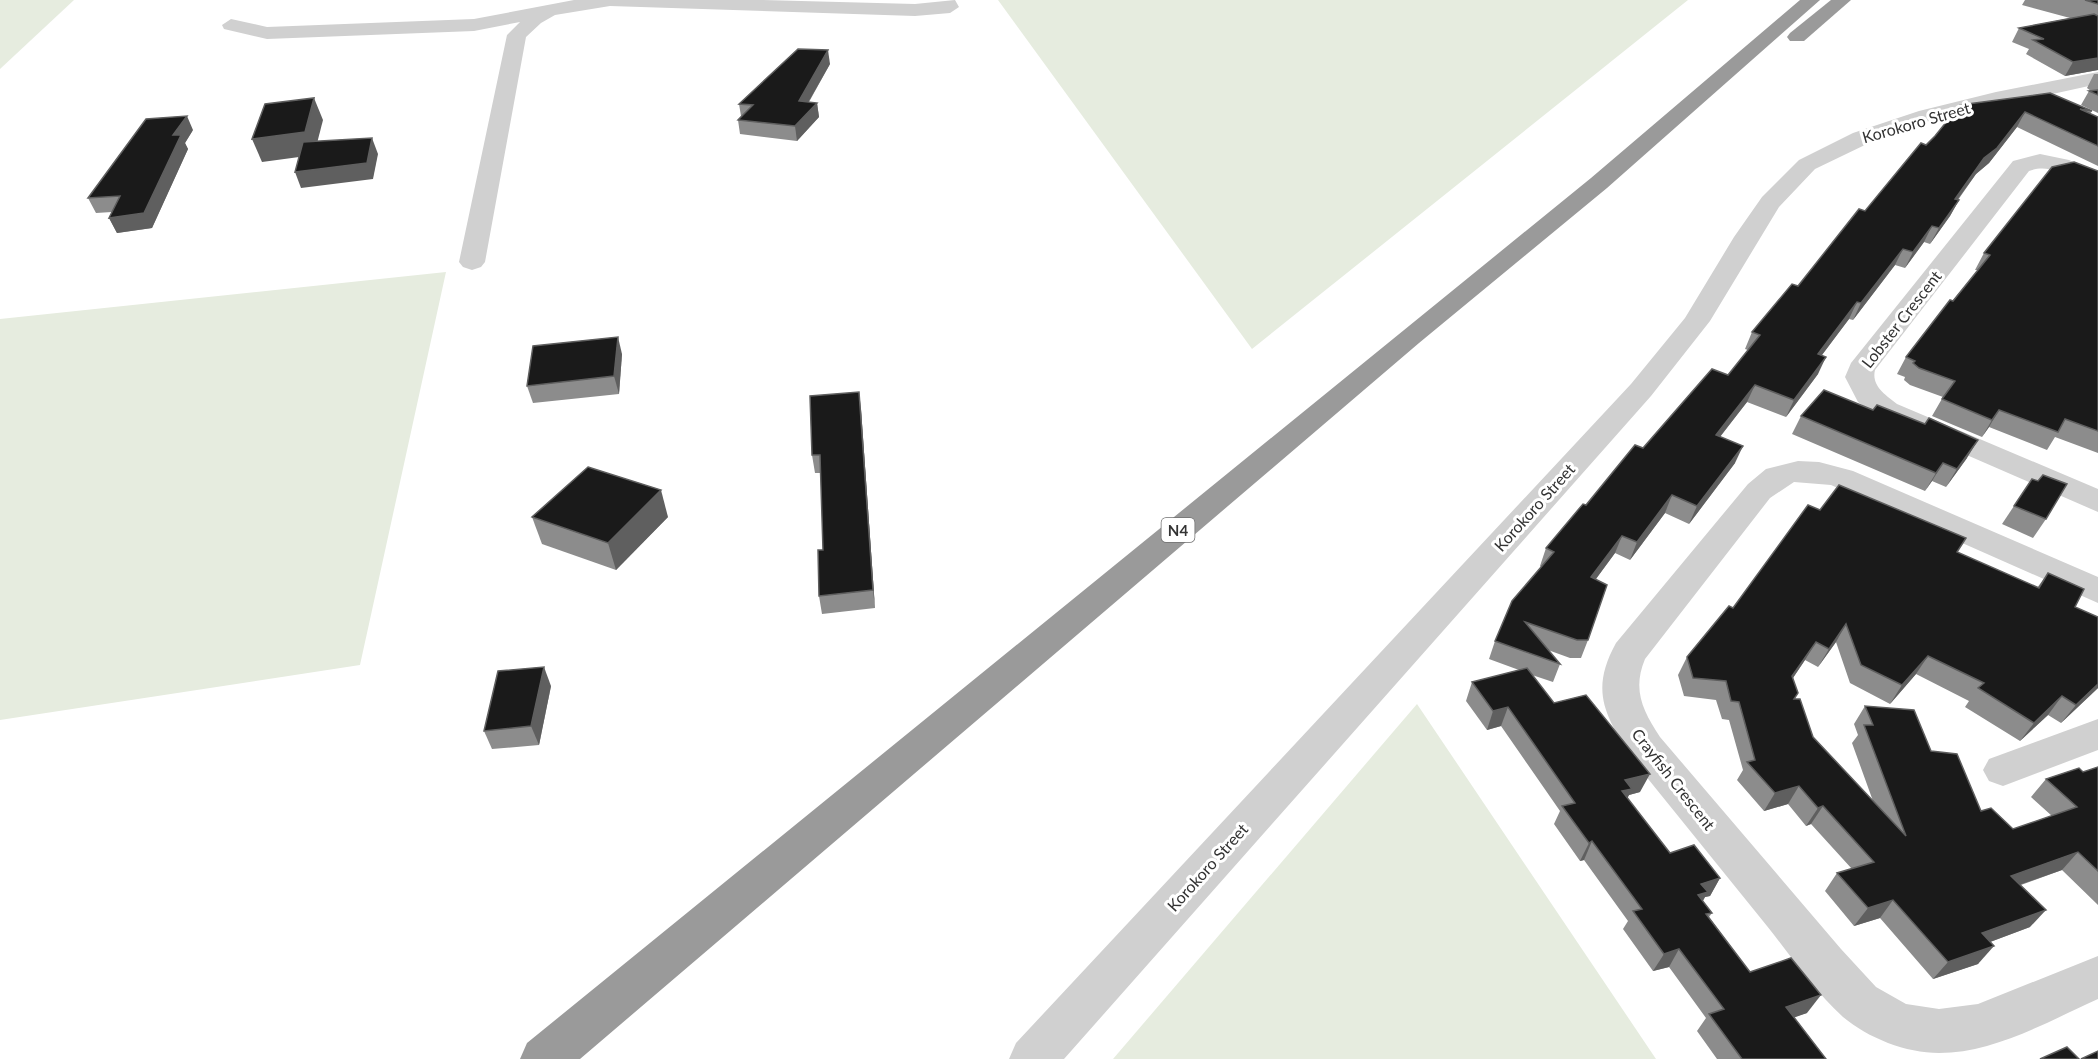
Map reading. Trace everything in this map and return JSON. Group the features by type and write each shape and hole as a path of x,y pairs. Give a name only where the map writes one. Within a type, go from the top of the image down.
{"highway":[{"name":"N4","path":"544,1059 1409,337 1599,183 1810,0"},
{"path":"1409,337 1450,318 1511,274 1723,96 1842,0"},
{"path":"1599,183 1631,143 1761,16"}],"street":[{"path":"510,20 516,0"},
{"path":"231,26 248,31 276,32 474,25 510,20 582,4 643,0 876,9 948,4"},
{"path":"472,262 518,34 534,19 557,9"},
{"name":"Korokoro Street","path":"1033,1059 1641,390 1702,313 1734,256 1768,204 1802,168 1848,143 1887,128 2029,92 2098,78"},
{"path":"2029,92 2059,105"},
{"name":"Lobster Crescent","path":"2098,182 2059,164 2038,162 2021,166 1861,369 1858,377 1868,396 1887,410 2098,501"},
{"name":"Crayfish Crescent","path":"2098,591 1864,487 1817,470 1799,469 1769,479 1759,491 1629,653 1619,672 1618,694 1646,748 1825,964 1860,1002 1899,1025 1939,1031 1978,1026 2019,1012 2098,977"},
{"path":"2003,770 2098,735"}],"shaded area":[{"path":"0,0 74,0 0,69"},
{"path":"998,0 1688,0 1252,349"},
{"path":"446,272 360,665 0,720 0,319"},
{"path":"1417,704 1656,1059 1113,1059"}],"building":[{"path":"2085,0 2098,0 2098,4"},
{"path":"2094,14 2098,16 2098,58 2073,62 2033,40 2044,39 2019,28"},
{"path":"798,49 828,50 799,101 817,103 795,126 738,120 753,105 739,104"},
{"path":"2050,93 2092,111 2080,109 2098,117 2098,146 2025,112 1997,148 1984,158 1955,199 1959,200 1939,228 1932,226 1913,252 1903,249 1861,303 1857,302 1818,354 1826,357 1794,400 1755,385 1716,435 1743,446 1697,506 1672,495 1637,542 1622,536 1591,577 1607,585 1588,640 1577,640 1525,622 1560,664 1495,641 1512,601 1554,552 1546,548 1583,504 1586,505 1635,445 1643,448 1712,369 1728,375 1760,335 1752,332 1792,284 1798,286 1859,209 1865,211 1921,143 1926,145 1960,105"},
{"path":"314,98 305,132 252,139 265,104"},
{"path":"187,116 173,135 181,135 144,213 109,218 120,196 88,198 146,119"},
{"path":"372,138 367,163 295,172 303,142"},
{"path":"2074,162 2098,171 2098,431 2065,419 2058,432 1999,410 1992,420 1942,399 1955,381 1919,368 1913,363 1915,361 1906,357 1950,300 1953,301 1990,255 1984,253 2052,167"},
{"path":"618,337 614,376 527,386 533,346"},
{"path":"1824,390 1873,410 1877,405 1925,424 1929,418 1978,440 1957,469 1943,463 1936,473 1801,416"},
{"path":"859,392 873,590 819,596 818,550 823,550 820,455 812,455 810,396"},
{"path":"588,467 661,490 608,543 532,517"},
{"path":"2043,475 2067,484 2046,519 2014,506 2032,479 2038,481"},
{"path":"1839,485 1966,538 1957,552 2039,588 2048,573 2084,589 2075,607 2098,617 2098,684 2076,705 2062,696 2034,723 1978,688 1984,683 1928,656 1902,685 1861,665 1846,624 1829,649 1816,642 1792,676 1798,693 1794,699 1800,699 1813,737 1906,836 1864,725 1873,725 1865,706 1914,710 1931,751 1957,754 1981,811 1991,808 2013,829 2077,807 2046,779 2079,768 2083,772 2098,767 2098,871 2078,852 2011,876 2046,910 1982,933 1994,946 1948,962 1893,900 1868,908 1837,873 1874,862 1823,806 1818,808 1799,786 1775,793 1747,762 1755,760 1739,702 1731,701 1726,681 1693,678 1687,657 1729,606 1733,608 1808,505 1820,510"},
{"path":"544,667 531,726 484,731 498,671"},
{"path":"1527,668 1554,703 1586,695 1650,774 1625,780 1632,789 1622,791 1670,853 1694,845 1720,878 1701,884 1708,892 1698,895 1712,913 1706,914 1750,972 1791,958 1821,995 1786,1007 1826,1059 1742,1059 1709,1014 1724,1009 1679,949 1664,954 1633,911 1642,909 1592,841 1589,843 1562,806 1575,803 1508,707 1493,711 1472,682"},
{"path":"2067,1047 2079,1059 2040,1059"},
{"path":"2098,1051 2098,1059 2081,1059"}]}
